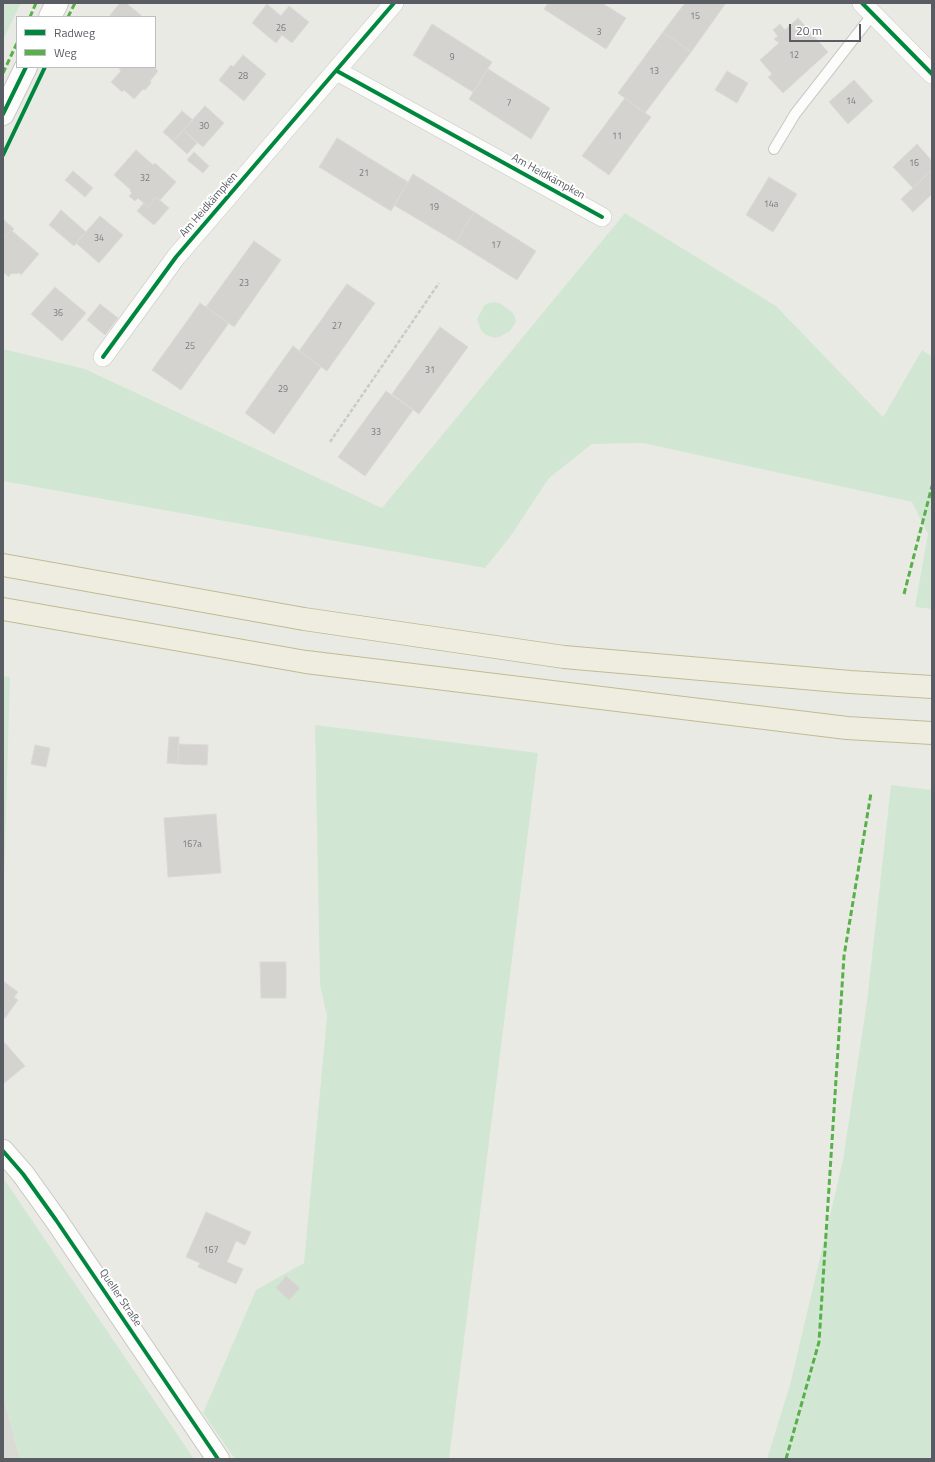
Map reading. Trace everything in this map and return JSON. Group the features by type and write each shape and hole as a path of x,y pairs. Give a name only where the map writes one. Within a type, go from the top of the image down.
{"highway":[{"path":"3,565 304,619 564,657 850,682 932,687"},
{"path":"3,609 306,662 840,727 932,734"}],"street":[{"path":"50,16 57,3"},
{"name":"Am Heidkämpken","path":"103,357 176,257 394,3"},
{"path":"868,9 932,74"},
{"path":"3,114 26,68"},
{"name":"Am Heidkämpken","path":"337,71 602,217"},
{"name":"Queller Straße","path":"3,1151 23,1174 56,1220 218,1459"}],"lane":[{"path":"774,148 795,114 868,9"}],"path":[{"path":"330,442 439,283"}],"shaded area":[{"path":"3,1394 20,1459 3,1459"}],"green space":[{"path":"3,3 21,3 3,40"},
{"path":"625,213 776,306 883,417 922,350 932,357 932,609 915,607 928,534 912,502 643,443 592,444 549,478 510,537 485,568 3,481 3,349 85,369 382,508"},
{"path":"495,302 501,304 512,312 516,322 510,331 495,338 486,335 481,330 477,319 484,306 488,303"},
{"path":"3,676 10,677 4,883 3,883"},
{"path":"315,725 538,753 449,1459 235,1459 203,1413 256,1290 304,1263 327,1016 320,985"},
{"path":"891,785 932,790 932,1459 767,1459 790,1385 843,1160 867,1001"},
{"path":"3,1178 194,1459 20,1459 3,1394"}],"building":[{"path":"120,3 126,3 142,16 111,16 110,15"},
{"path":"548,3 602,3 626,18 606,49 544,9"},
{"path":"685,3 726,3 691,52 663,32"},
{"path":"267,4 281,16 289,6 309,22 292,43 282,35 276,43 252,23"},
{"path":"798,18 828,52 783,93 768,77 772,74 760,60 779,43 774,39 778,36 773,30 780,24 785,30"},
{"path":"432,24 492,62 473,92 413,55"},
{"path":"663,32 691,52 645,113 618,93"},
{"path":"243,55 266,74 244,101 219,80 231,65 233,67"},
{"path":"155,68 158,71 145,90 143,89 134,99 124,90 122,92 111,82 121,71 119,69"},
{"path":"488,69 550,108 531,139 469,99"},
{"path":"727,71 748,83 737,103 715,90"},
{"path":"854,80 873,101 848,124 829,102"},
{"path":"625,98 651,117 609,175 582,156"},
{"path":"205,106 224,123 203,147 183,130"},
{"path":"182,111 193,120 173,141 163,132"},
{"path":"183,130 197,143 187,154 173,141"},
{"path":"337,138 408,182 391,211 319,167"},
{"path":"917,144 932,161 932,170 913,188 893,167"},
{"path":"136,150 153,165 155,163 176,182 160,200 156,197 148,207 138,198 135,201 129,196 132,193 130,191 131,190 114,175"},
{"path":"194,152 209,166 203,173 187,160"},
{"path":"932,170 932,194 913,212 901,199"},
{"path":"73,171 93,188 85,197 65,180"},
{"path":"413,174 474,212 456,242 394,205"},
{"path":"769,177 797,194 773,232 746,215"},
{"path":"156,197 169,208 154,225 137,211 144,203 148,207"},
{"path":"61,210 86,232 74,246 49,225"},
{"path":"474,212 536,251 517,280 456,242"},
{"path":"100,216 123,235 99,263 76,243"},
{"path":"4,220 14,229 12,231 11,230 3,239 3,221"},
{"path":"11,230 39,254 21,275 20,273 10,274 9,277 3,272 3,239"},
{"path":"254,241 281,260 234,327 206,307"},
{"path":"347,284 375,303 327,371 299,351"},
{"path":"55,287 86,313 62,341 31,314"},
{"path":"200,303 229,323 181,390 152,370"},
{"path":"100,304 118,318 105,335 87,320"},
{"path":"440,327 468,347 419,414 392,394"},
{"path":"293,346 321,367 274,434 245,413"},
{"path":"386,391 413,410 365,476 338,457"},
{"path":"169,737 179,737 178,764 167,763"},
{"path":"179,744 208,745 207,765 178,764"},
{"path":"35,745 50,748 46,767 31,764"},
{"path":"216,814 221,873 168,877 164,818"},
{"path":"260,962 286,962 286,998 261,998"},
{"path":"3,981 18,992 14,997 18,1000 5,1018 3,1017"},
{"path":"5,1043 25,1066 3,1084 3,1045"},
{"path":"206,1212 251,1232 245,1245 236,1241 227,1262 243,1269 236,1284 198,1267 200,1263 186,1257"},
{"path":"286,1276 300,1288 289,1300 276,1288"}],"marked path":[{"path":"30,16 36,3"},
{"path":"68,16 75,3"},
{"path":"3,73 16,45"},
{"path":"904,594 932,486"},
{"path":"786,1459 819,1342 844,956 871,793"}],"cycle path":[{"path":"103,357 176,257 394,3"},
{"path":"862,3 932,74"},
{"path":"3,114 26,68"},
{"path":"3,155 45,68"},
{"path":"337,71 602,217"},
{"path":"3,1151 23,1174 56,1220 218,1459"}]}
